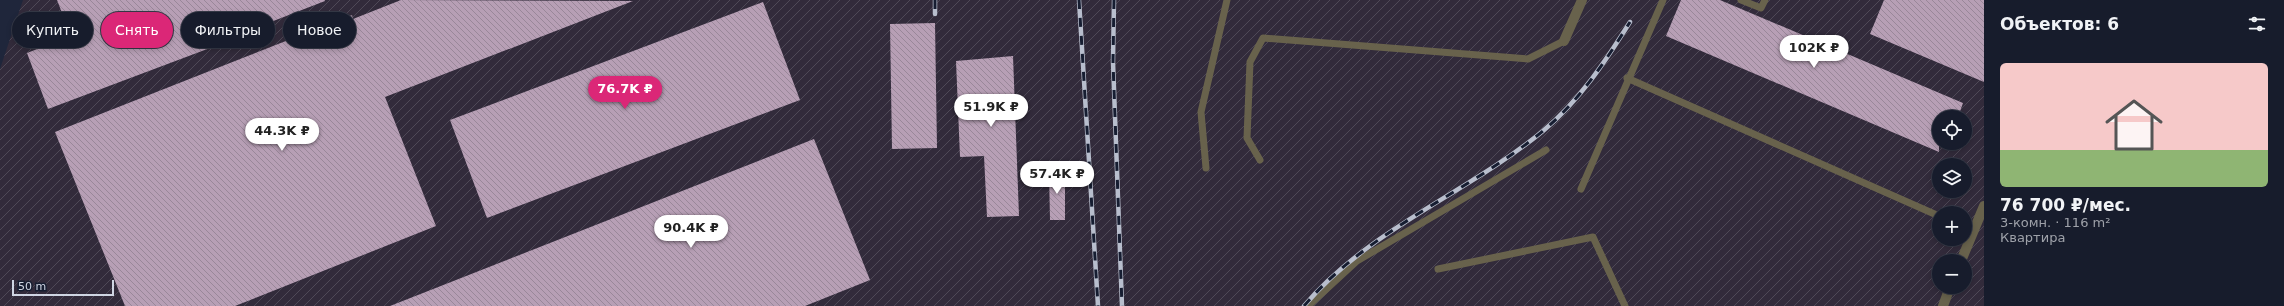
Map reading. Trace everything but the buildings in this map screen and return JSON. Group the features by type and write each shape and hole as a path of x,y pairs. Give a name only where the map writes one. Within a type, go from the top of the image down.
{"street":[{"path":"1564,41 1582,0"},
{"path":"1972,224 1984,206"},
{"path":"1943,306 1947,294"}],"lane":[{"path":"1206,168 1201,112 1227,0"},
{"path":"1581,189 1627,78 1663,0"},
{"path":"1741,0 1761,8 1765,0"},
{"path":"1260,160 1247,138 1250,62 1263,38 1528,59 1564,41"},
{"path":"1627,78 1932,213"},
{"path":"1308,306 1357,261 1546,150"},
{"path":"1438,269 1593,237 1625,306"}],"shaded area":[{"path":"23,0 1984,0 1984,306 0,306 0,69 12,33 12,48 93,48 93,12 19,12"}],"railway":[{"path":"935,0 935,14"},
{"path":"1079,0 1098,306"},
{"path":"1114,0 1113,62 1122,306"},
{"path":"1304,306 1330,279 1358,255 1388,233 1482,174 1543,131 1569,107 1591,80 1630,22"}]}
